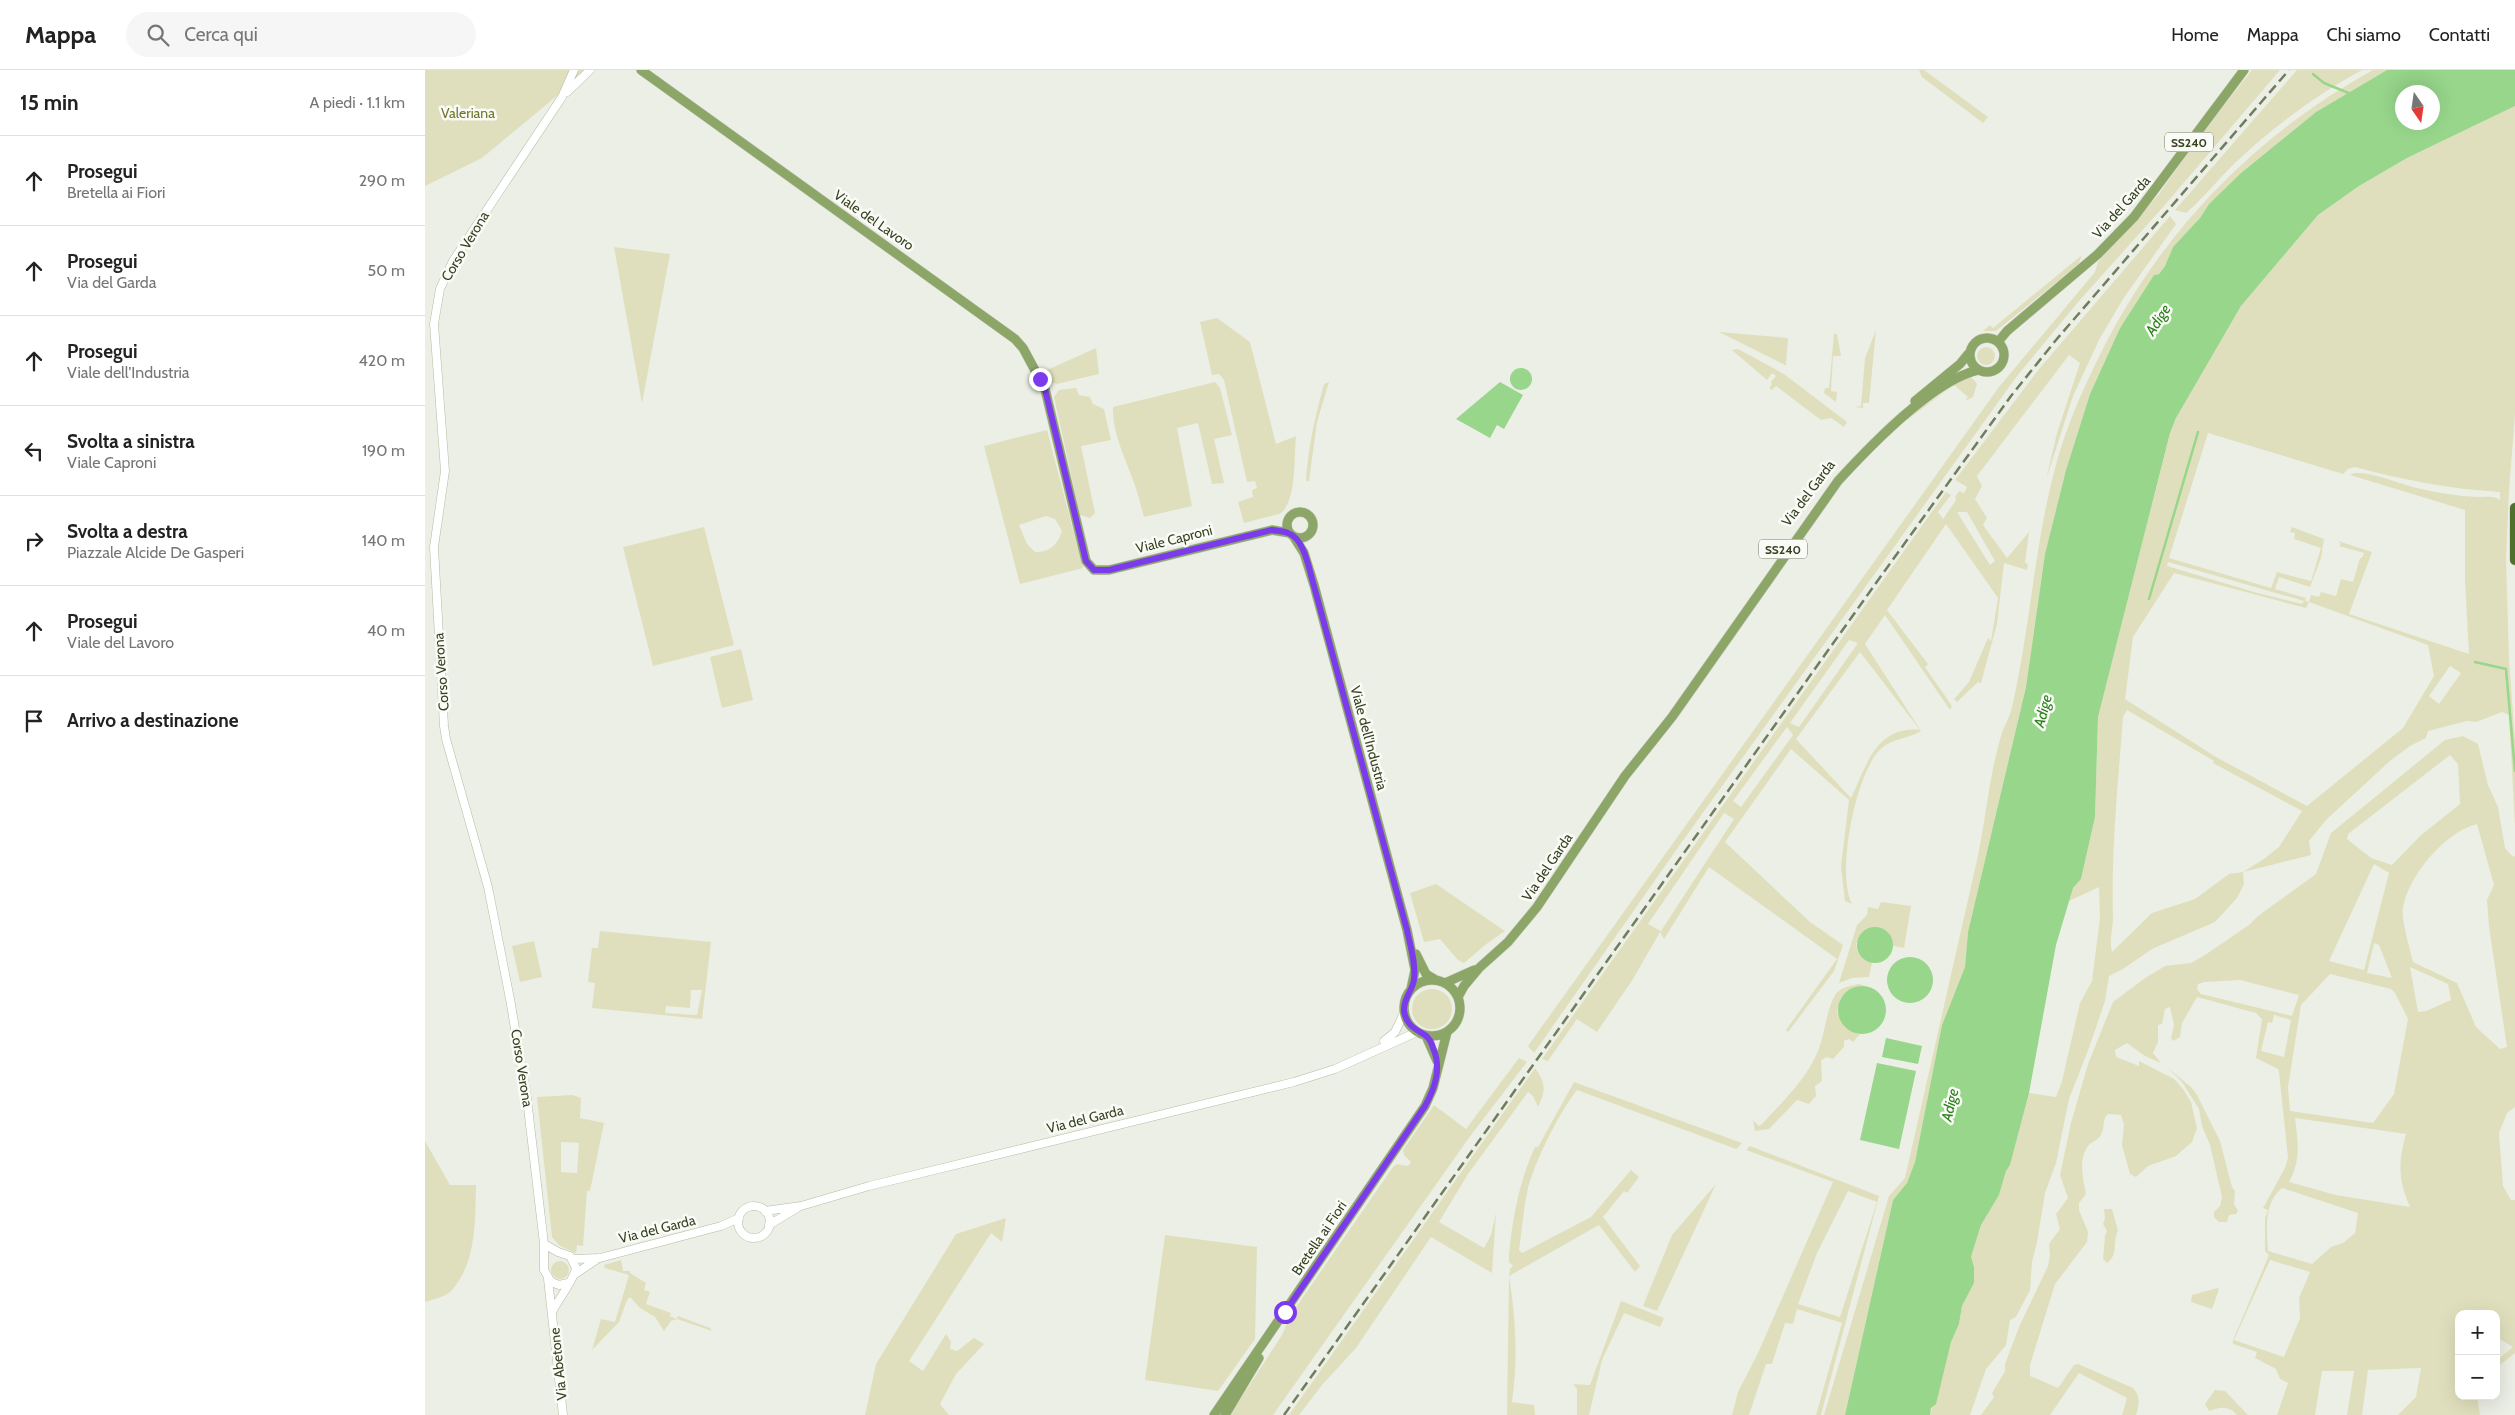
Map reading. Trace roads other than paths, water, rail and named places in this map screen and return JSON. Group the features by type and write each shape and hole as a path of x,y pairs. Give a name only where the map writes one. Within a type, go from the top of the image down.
{"highway":[{"path":"2515,508 2515,560"}],"main road":[{"path":"562,97 574,70"},
{"path":"562,97 590,70"},
{"name":"Viale del Lavoro","path":"641,70 1006,331 1023,348 1045,389 1086,561"},
{"name":"Via del Garda","path":"1998,342 2007,331 2098,254 2134,217 2244,70"},
{"name":"Corso Verona","path":"545,1261 527,1099 513,1014 487,887 444,726 434,547 445,471 434,324 440,289 453,261 562,97"},
{"name":"Via del Garda","path":"1447,1032 1459,1017 1460,1005 1458,997 1464,986 1479,968 1508,942 1537,907 1627,773 1818,498 1878,431 1960,364 1969,353 1973,344 1980,339 1989,338 1998,342 2004,356 2000,366 1991,372 1978,370 1954,378 1902,418 1865,452 1838,481 1672,717 1627,773"},
{"path":"1969,353 1971,363 1978,370"},
{"path":"1292,535 1287,527 1288,518 1298,511 1309,515 1313,524 1308,535"},
{"name":"Viale Caproni","path":"1086,561 1094,570 1109,570 1272,530 1288,518"},
{"name":"Viale Caproni","path":"1272,530 1300,538 1308,535"},
{"name":"Viale dell'Industria","path":"1292,535 1304,553 1407,930 1415,970 1411,989"},
{"name":"Viale dell'Industria","path":"1304,553 1308,535"},
{"name":"Viale dell'Industria","path":"1407,930 1423,970 1441,982"},
{"name":"Via del Garda","path":"1372,1051 1395,1032 1404,1013 1406,998 1411,989 1422,982 1441,982 1479,968"},
{"path":"1441,982 1458,997"},
{"path":"1404,1013 1411,1027 1426,1036 1440,1035 1447,1032"},
{"name":"Via del Garda","path":"765,1211 801,1206 869,1186 1294,1082 1335,1069 1417,1032"},
{"name":"Bretella ai Fiori","path":"1213,1415 1425,1106 1438,1071 1443,1042 1447,1032"},
{"path":"1426,1036 1435,1051 1438,1071"},
{"name":"Via del Garda","path":"769,1225 801,1206"},
{"path":"750,1207 765,1211 769,1225 765,1233 757,1237 746,1236 740,1229 739,1218 743,1211 750,1207"},
{"name":"Via del Garda","path":"573,1259 600,1258 721,1226 739,1218"},
{"name":"Via del Garda","path":"721,1226 740,1229"},
{"path":"544,1244 558,1252 566,1253 573,1259 575,1274 552,1312"},
{"path":"558,1252 545,1261 544,1270 548,1279 555,1284 568,1283"},
{"name":"Via del Garda","path":"575,1274 600,1258"},
{"name":"Via Abetone","path":"548,1279 563,1415"},
{"path":"1225,1415 1285,1312"}],"water":[{"name":"Adige","path":"2387,70 2515,70 2515,106 2407,158 2359,186 2318,215 2241,306 2176,418 2170,433 2098,717 2095,817 2081,879 2073,888 2056,945 2029,1093 2010,1165 2006,1171 1999,1195 1981,1225 1971,1257 1974,1267 1974,1283 1962,1306 1959,1324 1951,1342 1936,1404 1931,1408 1930,1415 1845,1415 1893,1200 1907,1183 1915,1162 1942,1025 1965,967 1968,932 2026,687 2045,554 2066,470 2090,394 2120,328 2154,275 2159,274 2165,266 2173,247 2200,218 2209,204 2241,173 2316,112"},
{"path":"1521,368 1529,371 1532,379 1529,387 1521,390 1513,387 1510,379 1513,371"},
{"path":"1500,382 1523,395 1504,429 1497,425 1490,438 1456,419"},
{"path":"1875,927 1882,928 1888,932 1892,938 1892,952 1888,958 1882,962 1875,963 1868,962 1862,958 1858,952 1857,945 1858,938 1862,932 1868,928"},
{"path":"1915,957 1927,963 1932,971 1932,989 1927,997 1919,1002 1905,1003 1893,997 1888,989 1887,975 1893,963 1901,958"},
{"path":"1857,986 1867,986 1879,993 1886,1005 1886,1015 1879,1027 1867,1034 1857,1034 1849,1030 1842,1023 1838,1015 1838,1005 1842,997 1849,990"},
{"path":"1886,1038 1922,1046 1918,1064 1882,1057"},
{"path":"1877,1063 1916,1071 1899,1149 1860,1140"}],"waterway":[{"path":"2313,74 2324,83 2351,94"},
{"path":"2149,599 2198,432"},
{"path":"2475,662 2506,669 2515,771"}],"railway":[{"path":"1284,1415 2011,396 2056,340 2289,70"}],"park label":[{"name":"Valeriana","path":"468,113"}]}
